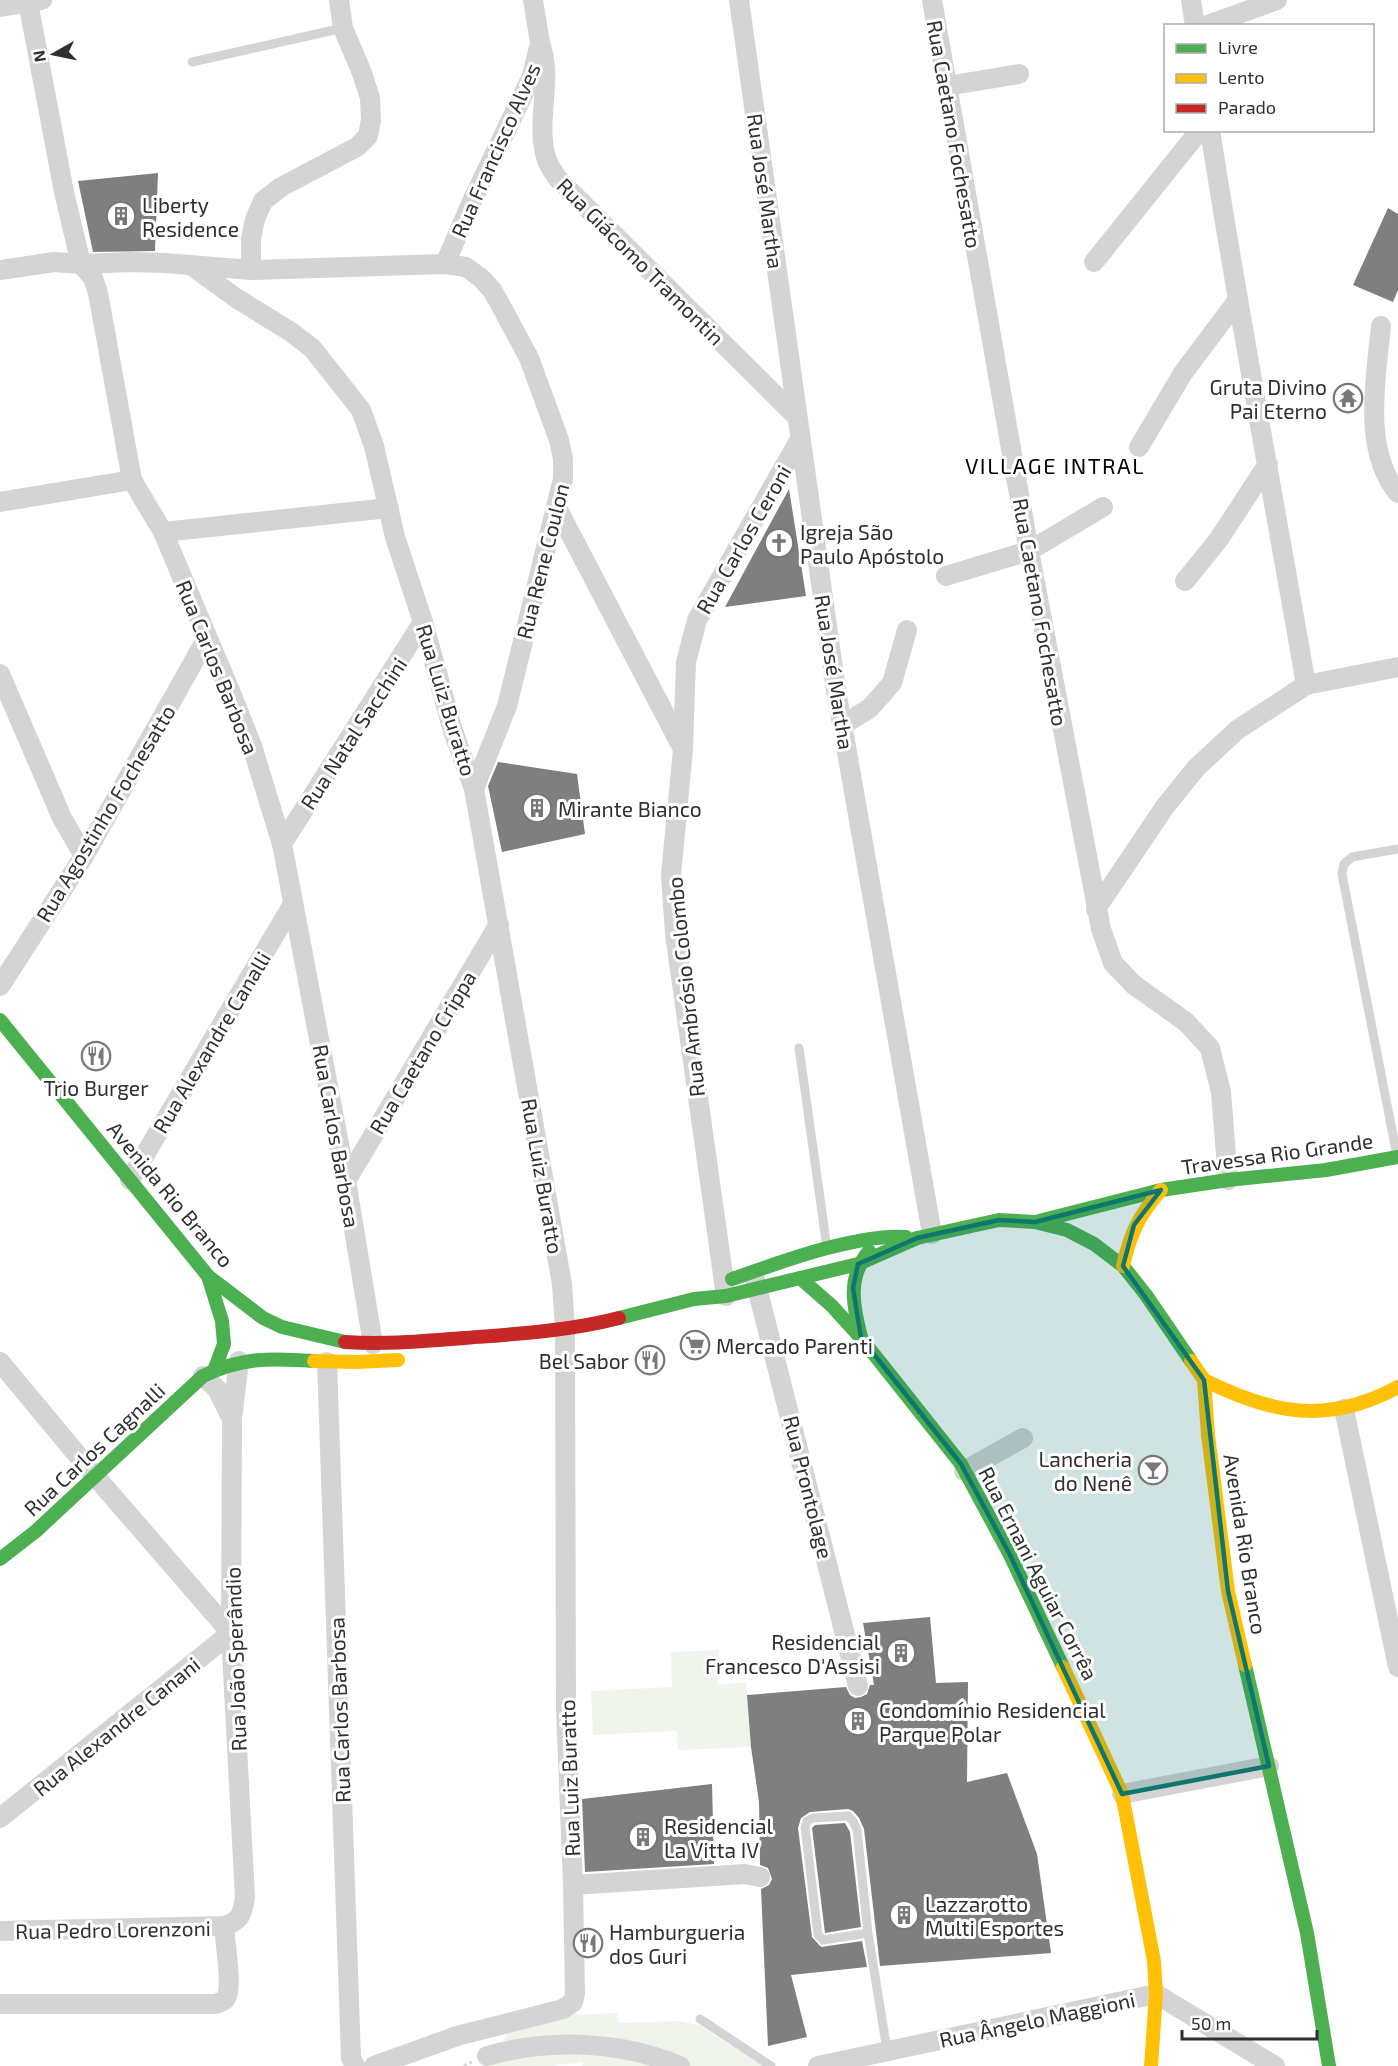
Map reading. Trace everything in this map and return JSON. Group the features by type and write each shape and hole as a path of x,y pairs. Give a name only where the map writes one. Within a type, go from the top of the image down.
{"main road":[{"name":"Avenida Rio Branco","path":"0,1020 208,1276 262,1318 282,1327 338,1342 373,1344 522,1334 561,1339 597,1324 694,1299 755,1280 827,1249 868,1239 924,1236"},
{"name":"Travessa Rio Grande","path":"1035,1222 1161,1190 1228,1180 1326,1170 1397,1157"},
{"name":"Travessa Rio Grande","path":"1123,1266 1134,1226 1142,1212 1161,1190"},
{"name":"Avenida Rio Branco","path":"755,1280 800,1278 858,1264 924,1236 999,1220 1035,1222 1067,1230 1094,1244 1123,1266 1146,1295 1204,1380 1208,1435 1228,1591 1307,1933 1329,2066"},
{"path":"858,1264 877,1245 898,1236"},
{"name":"Rua Ernani Aguiar Corrêa","path":"858,1264 853,1300 861,1338"},
{"path":"208,1276 222,1321 224,1344 209,1372"},
{"name":"Rua Ernani Aguiar Corrêa","path":"800,1278 832,1306 861,1338 964,1471 1010,1555 1122,1794 1154,1961 1156,1994 1151,2066"},
{"path":"209,1372 240,1361 290,1358 327,1362 410,1360"},
{"name":"Rua Carlos Cagnalli","path":"0,1559 36,1531 209,1372"},
{"path":"1204,1380 1229,1394 1283,1410 1344,1409 1366,1402 1398,1387"}],"street":[{"path":"251,270 251,239 255,219 263,201 281,187 357,147 368,136 371,120 370,98 343,28 339,0"},
{"name":"Rua Francisco Alves","path":"445,264 473,199 532,76 540,43 533,0"},
{"name":"Rua José Martha","path":"739,0 836,690 924,1236"},
{"name":"Rua Caetano Fochesatto","path":"932,0 1029,551 1101,929 1113,963 1134,985 1186,1022 1210,1048 1221,1092 1228,1180"},
{"path":"1191,0 1195,24"},
{"path":"1211,24 1277,0"},
{"path":"0,7 35,1"},
{"name":"Rua Carlos Barbosa","path":"35,1 64,192 81,264 93,279 98,293 132,480 163,532 233,698 252,746 282,844 346,1181 373,1344"},
{"name":"Rua Giácomo Tramontin","path":"540,43 544,54 546,89 543,141 547,160 559,180 797,417"},
{"path":"947,86 1019,74"},
{"path":"1094,262 1198,132"},
{"path":"1210,132 1237,301 1306,685"},
{"name":"Rua Luiz Buratto","path":"0,270 54,262 81,264 165,262 192,266 312,348 361,410 374,446 395,537 423,622 453,730 474,789 562,1284 566,1710 575,1994 573,2002 563,2009 457,2036 374,2066"},
{"name":"Rua Rene Coulon","path":"192,266 251,270 445,264 466,267 492,290 529,358 559,440 563,459 563,479 507,706 474,789"},
{"path":"1139,447 1183,373 1237,301"},
{"path":"1381,326 1374,400 1375,435 1382,466 1398,493"},
{"name":"Rua Carlos Ceroni","path":"683,749 686,662 697,620 800,439"},
{"path":"1185,581 1219,539 1268,464"},
{"path":"0,502 132,480"},
{"path":"556,506 683,749"},
{"path":"946,576 1029,551 1103,507"},
{"path":"163,532 389,508"},
{"name":"Rua Natal Sacchini","path":"282,844 423,622"},
{"path":"843,725 870,708 892,683 907,630"},
{"name":"Rua Agostinho Fochesatto","path":"0,986 84,856 207,638"},
{"path":"1096,909 1149,828 1196,768 1237,730 1306,685 1398,668"},
{"path":"0,674 62,818 84,856"},
{"name":"Rua Ambrósio Colombo","path":"683,749 671,875 674,922 725,1289"},
{"name":"Rua Alexandre Canalli","path":"130,1179 293,904"},
{"name":"Rua Caetano Crippa","path":"346,1181 499,924"},
{"name":"Rua Prontolage","path":"755,1280 858,1686"},
{"name":"Rua João Sperândio","path":"240,1361 232,1419 231,1633 245,1898"},
{"path":"0,1362 231,1633"},
{"name":"Rua Carlos Barbosa","path":"327,1362 353,2062"},
{"name":"Rua João Sperândio","path":"209,1372 232,1419"},
{"path":"1344,1409 1395,1630 1398,1667"},
{"path":"964,1471 1023,1438"},
{"name":"Rua Alexandre Canani","path":"0,1818 231,1633"},
{"path":"1122,1794 1269,1766"},
{"path":"573,1885 745,1874 760,1877"},
{"name":"Rua Pedro Lorenzoni","path":"0,1931 224,1926 235,1923 242,1913 245,1898"},
{"path":"0,2004 215,2004 227,1997 229,1986 224,1926"},
{"name":"Rua Ângelo Maggioni","path":"818,2066 1156,1994 1275,2066"},
{"path":"485,2061 499,2025"},
{"path":"485,2061 514,2048 609,2047 634,2051 680,2066"}],"lane":[{"path":"192,62 343,28"},
{"path":"1397,1157 1342,874 1344,864 1352,858 1398,849"},
{"path":"799,1048 827,1249"},
{"path":"868,1933 824,1940 818,1935 805,1827 807,1821 813,1818 848,1816 853,1821 887,2050"},
{"path":"700,2019 771,2066"}],"highlighted area":[{"path":"1161,1190 1134,1225 1123,1266 1204,1380 1228,1591 1269,1766 1122,1794 1010,1555 961,1464 861,1338 853,1288 858,1264 917,1238 999,1220 1035,1222"}],"shaded area":[{"path":"719,1650 718,1685 746,1682 751,1747 678,1750 677,1731 593,1735 591,1691 672,1687 671,1652"},
{"path":"569,2007 578,2015 617,2013 619,2023 679,2021 699,2025 763,2066 582,2066 583,2062 551,2066 490,2066 509,2029"}],"building":[{"name":"Liberty Residence","path":"158,173 155,251 93,252 78,181"},
{"path":"1388,208 1398,214 1398,290 1393,302 1353,285"},
{"name":"Igreja São Paulo Apóstolo","path":"789,489 806,596 725,607"},
{"name":"Mirante Bianco","path":"498,762 577,774 585,834 502,852 488,786"},
{"name":"Lazzarotto Multi Esportes","path":"930,1617 936,1683 968,1682 967,1782 1007,1773 1037,1854 1051,1953 880,1966 864,1829 859,1818 848,1809 810,1812 801,1818 798,1828 812,1937 821,1947 862,1941 867,1967 791,1975 807,2037 768,2046 761,1889 769,1885 772,1879 768,1868 760,1865 759,1802 751,1747 747,1695 846,1687 850,1695 855,1698 861,1697 867,1694 870,1685 874,1685 863,1623"},
{"name":"Residencial La Vitta IV","path":"712,1784 714,1864 585,1872 582,1799"},
{"path":"845,1823 850,1832 861,1927 825,1933 812,1828 815,1825"}],"traffic: fast":[{"path":"0,1020 208,1276 263,1318 282,1327 345,1342"},
{"path":"1039,1221 1161,1190 1228,1180 1326,1170 1398,1157"},
{"path":"619,1318 694,1299 726,1296 858,1264 917,1238 999,1220 1035,1222 1067,1230 1094,1244 1123,1266 1146,1295 1191,1361"},
{"path":"732,1279 842,1244 887,1237 906,1237"},
{"path":"861,1337 854,1303 855,1281 857,1271 869,1251"},
{"path":"208,1276 222,1321 224,1344 215,1368"},
{"path":"800,1278 832,1306 861,1338 961,1464 1010,1555 1063,1667"},
{"path":"0,1559 36,1531 203,1376 230,1365 257,1360 314,1361"},
{"path":"1245,1665 1307,1933 1329,2066"}],"traffic: slow":[{"path":"1123,1266 1136,1225 1161,1190"},
{"path":"314,1361 398,1360"},
{"path":"1191,1361 1204,1380 1208,1435 1228,1591 1245,1665"},
{"path":"1204,1380 1253,1401 1300,1410 1348,1407 1398,1387"},
{"path":"1063,1667 1122,1794 1154,1961 1156,1994 1151,2066"}],"traffic: jam":[{"path":"345,1342 405,1342 523,1333 562,1329 619,1318"}],"place":[{"name":"Liberty Residence","path":"121,216"},
{"name":"Gruta Divino Pai Eterno","path":"1348,398"},
{"name":"Igreja São Paulo Apóstolo","path":"779,543"},
{"name":"Mirante Bianco","path":"537,808"},
{"name":"Trio Burger","path":"96,1056"},
{"name":"Mercado Parenti","path":"695,1345"},
{"name":"Bel Sabor","path":"650,1360"},
{"name":"Lancheria do Nenê","path":"1153,1470"},
{"name":"Residencial Francesco D'Assisi","path":"901,1653"},
{"name":"Condomínio Residencial Parque Polar","path":"858,1721"},
{"name":"Residencial La Vitta IV","path":"643,1837"},
{"name":"Lazzarotto Multi Esportes","path":"904,1915"},
{"name":"Hamburgueria dos Guri","path":"588,1943"}],"district":[{"name":"VILLAGE INTRAL","path":"1055,465"}]}
